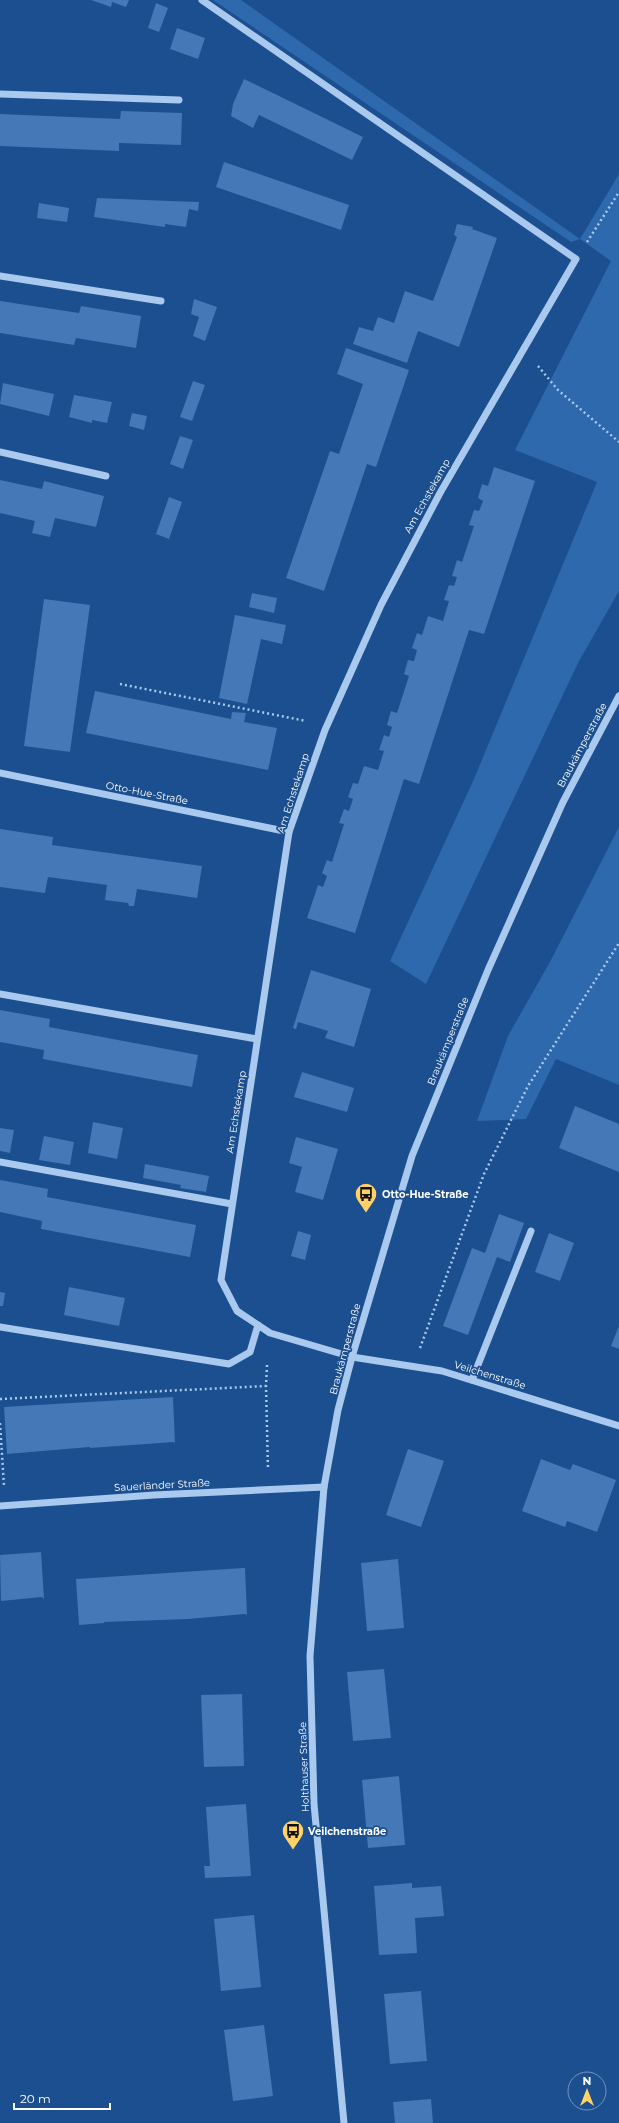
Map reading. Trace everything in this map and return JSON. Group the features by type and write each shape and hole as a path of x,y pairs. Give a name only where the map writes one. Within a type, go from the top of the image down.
{"street":[{"path":"202,0 576,259"},
{"path":"0,94 179,100"},
{"name":"Am Echstekamp","path":"352,1357 270,1333 237,1311 221,1280 289,832 325,730 381,605 440,492 576,259"},
{"path":"0,276 161,300"},
{"path":"0,452 106,476"},
{"name":"Braukämperstraße","path":"338,1410 352,1357 415,1149 488,970 563,802 619,696"},
{"name":"Otto-Hue-Straße","path":"0,773 289,832"},
{"path":"0,994 258,1039"},
{"path":"0,1162 232,1204"},
{"path":"472,1380 532,1231"},
{"path":"0,1327 228,1364 250,1352 258,1325"},
{"name":"Veilchenstraße","path":"352,1357 413,1365 472,1380 619,1426"},
{"name":"Holthauser Straße","path":"338,1410 324,1487 310,1656 314,1804 344,2123"},
{"name":"Sauerländer Straße","path":"3,1506 154,1495 324,1487"}],"path":[{"path":"576,259 619,192"},
{"path":"524,348 558,390 619,442"},
{"path":"120,684 286,718"},
{"path":"413,1365 488,1167 528,1086 619,943"},
{"path":"268,1490 266,1386 270,1333"},
{"path":"0,1399 266,1386"},
{"path":"0,1423 3,1506"}],"shaded area":[{"path":"213,0 241,0 580,239 571,242"},
{"path":"619,174 619,591 578,663 426,984 390,961 474,779 597,482 515,450 611,261 580,239"},
{"path":"619,827 619,1085 556,1059 526,1119 477,1121 508,1036 551,960"}],"building":[{"path":"91,0 129,0 126,7 112,2 111,7"},
{"path":"156,3 168,8 159,32 148,28"},
{"path":"177,28 205,38 198,59 170,49"},
{"path":"244,79 363,137 352,160 259,115 253,128 231,116 233,104"},
{"path":"121,111 182,113 181,145 119,143 119,151 0,146 0,114 120,119"},
{"path":"224,162 349,205 341,230 216,187"},
{"path":"97,198 199,202 198,211 189,209 186,227 165,224 165,227 94,217"},
{"path":"39,203 69,208 67,222 37,218"},
{"path":"457,224 473,227 472,229 497,238 459,347 418,331 407,363 353,344 359,327 373,331 378,317 394,323 405,291 433,301 457,237 454,235"},
{"path":"194,299 217,307 205,341 193,336 199,317 191,314"},
{"path":"0,301 79,313 81,306 141,316 136,348 76,338 74,345 0,333"},
{"path":"346,348 409,370 376,467 367,464 324,591 286,578 330,451 339,454 363,384 337,374"},
{"path":"193,381 205,385 192,421 180,417"},
{"path":"3,383 54,394 49,416 0,404"},
{"path":"74,395 112,402 107,423 92,420 92,423 69,417"},
{"path":"132,413 147,416 144,430 129,426"},
{"path":"180,436 193,440 183,469 170,464"},
{"path":"494,467 535,481 484,634 469,630 419,784 404,779 355,933 307,918 318,885 323,887 327,876 322,873 327,860 332,862 344,824 339,823 344,809 349,811 353,799 348,797 353,783 358,784 364,766 378,770 384,751 379,750 384,735 389,737 392,727 387,725 391,711 397,713 409,676 404,674 408,660 414,661 417,650 412,648 417,633 422,635 428,616 443,621 449,601 444,600 449,585 454,586 457,577 452,576 457,560 462,562 474,526 469,525 474,510 479,511 483,501 478,498 482,484 488,486"},
{"path":"0,480 42,489 44,481 104,496 96,527 55,518 50,537 32,533 35,521 0,513"},
{"path":"169,497 182,502 169,539 156,534"},
{"path":"252,593 277,598 274,613 249,607"},
{"path":"44,599 90,605 70,752 24,746"},
{"path":"235,615 286,625 282,644 261,639 247,704 219,698"},
{"path":"95,691 231,719 232,712 246,713 244,722 277,728 268,770 86,733"},
{"path":"0,829 53,837 52,845 202,866 197,898 137,889 134,906 129,906 128,903 105,900 107,885 48,877 45,893 0,887"},
{"path":"311,970 371,989 354,1047 325,1038 328,1031 298,1022 296,1029 293,1028"},
{"path":"0,1010 50,1019 49,1027 198,1055 192,1087 43,1059 44,1050 0,1042"},
{"path":"302,1072 354,1088 347,1112 294,1097"},
{"path":"575,1106 619,1124 619,1172 559,1148"},
{"path":"93,1122 123,1128 117,1159 88,1153"},
{"path":"0,1128 14,1130 10,1153 0,1151"},
{"path":"44,1136 74,1142 70,1165 39,1160"},
{"path":"296,1137 338,1149 323,1200 295,1192 302,1167 289,1163"},
{"path":"145,1164 209,1176 206,1192 180,1188 181,1185 143,1178"},
{"path":"0,1180 48,1189 47,1197 196,1225 190,1257 41,1229 42,1221 0,1212"},
{"path":"499,1214 524,1223 510,1262 497,1257 468,1335 443,1326 472,1248 485,1253"},
{"path":"298,1231 311,1235 305,1260 291,1256"},
{"path":"549,1233 574,1243 560,1281 535,1272"},
{"path":"69,1287 125,1298 119,1326 64,1315"},
{"path":"0,1292 5,1293 3,1306 0,1306"},
{"path":"619,1326 619,1349 611,1346"},
{"path":"173,1397 175,1444 174,1442 90,1447 7,1454 4,1407"},
{"path":"408,1449 444,1461 421,1527 386,1515"},
{"path":"541,1459 570,1470 573,1464 616,1480 597,1532 567,1521 565,1527 522,1511"},
{"path":"41,1552 44,1599 42,1597 1,1601 0,1555"},
{"path":"398,1559 404,1628 367,1631 361,1563"},
{"path":"245,1568 247,1615 104,1622 79,1625 76,1579"},
{"path":"384,1669 391,1738 353,1741 347,1672"},
{"path":"242,1694 244,1766 204,1767 201,1695"},
{"path":"399,1776 405,1845 368,1848 362,1780"},
{"path":"246,1804 251,1876 205,1878 204,1866 210,1866 206,1807"},
{"path":"412,1883 412,1888 441,1886 444,1916 415,1918 417,1953 379,1955 374,1886"},
{"path":"254,1915 261,1987 221,1991 214,1919"},
{"path":"421,1991 427,2061 390,2064 384,1994"},
{"path":"264,2025 273,2096 233,2101 224,2030"},
{"path":"431,2099 433,2123 395,2123 393,2102"}],"place":[{"name":"Otto-Hue-Straße","path":"366,1214"},
{"name":"Veilchenstraße","path":"293,1850"}]}
